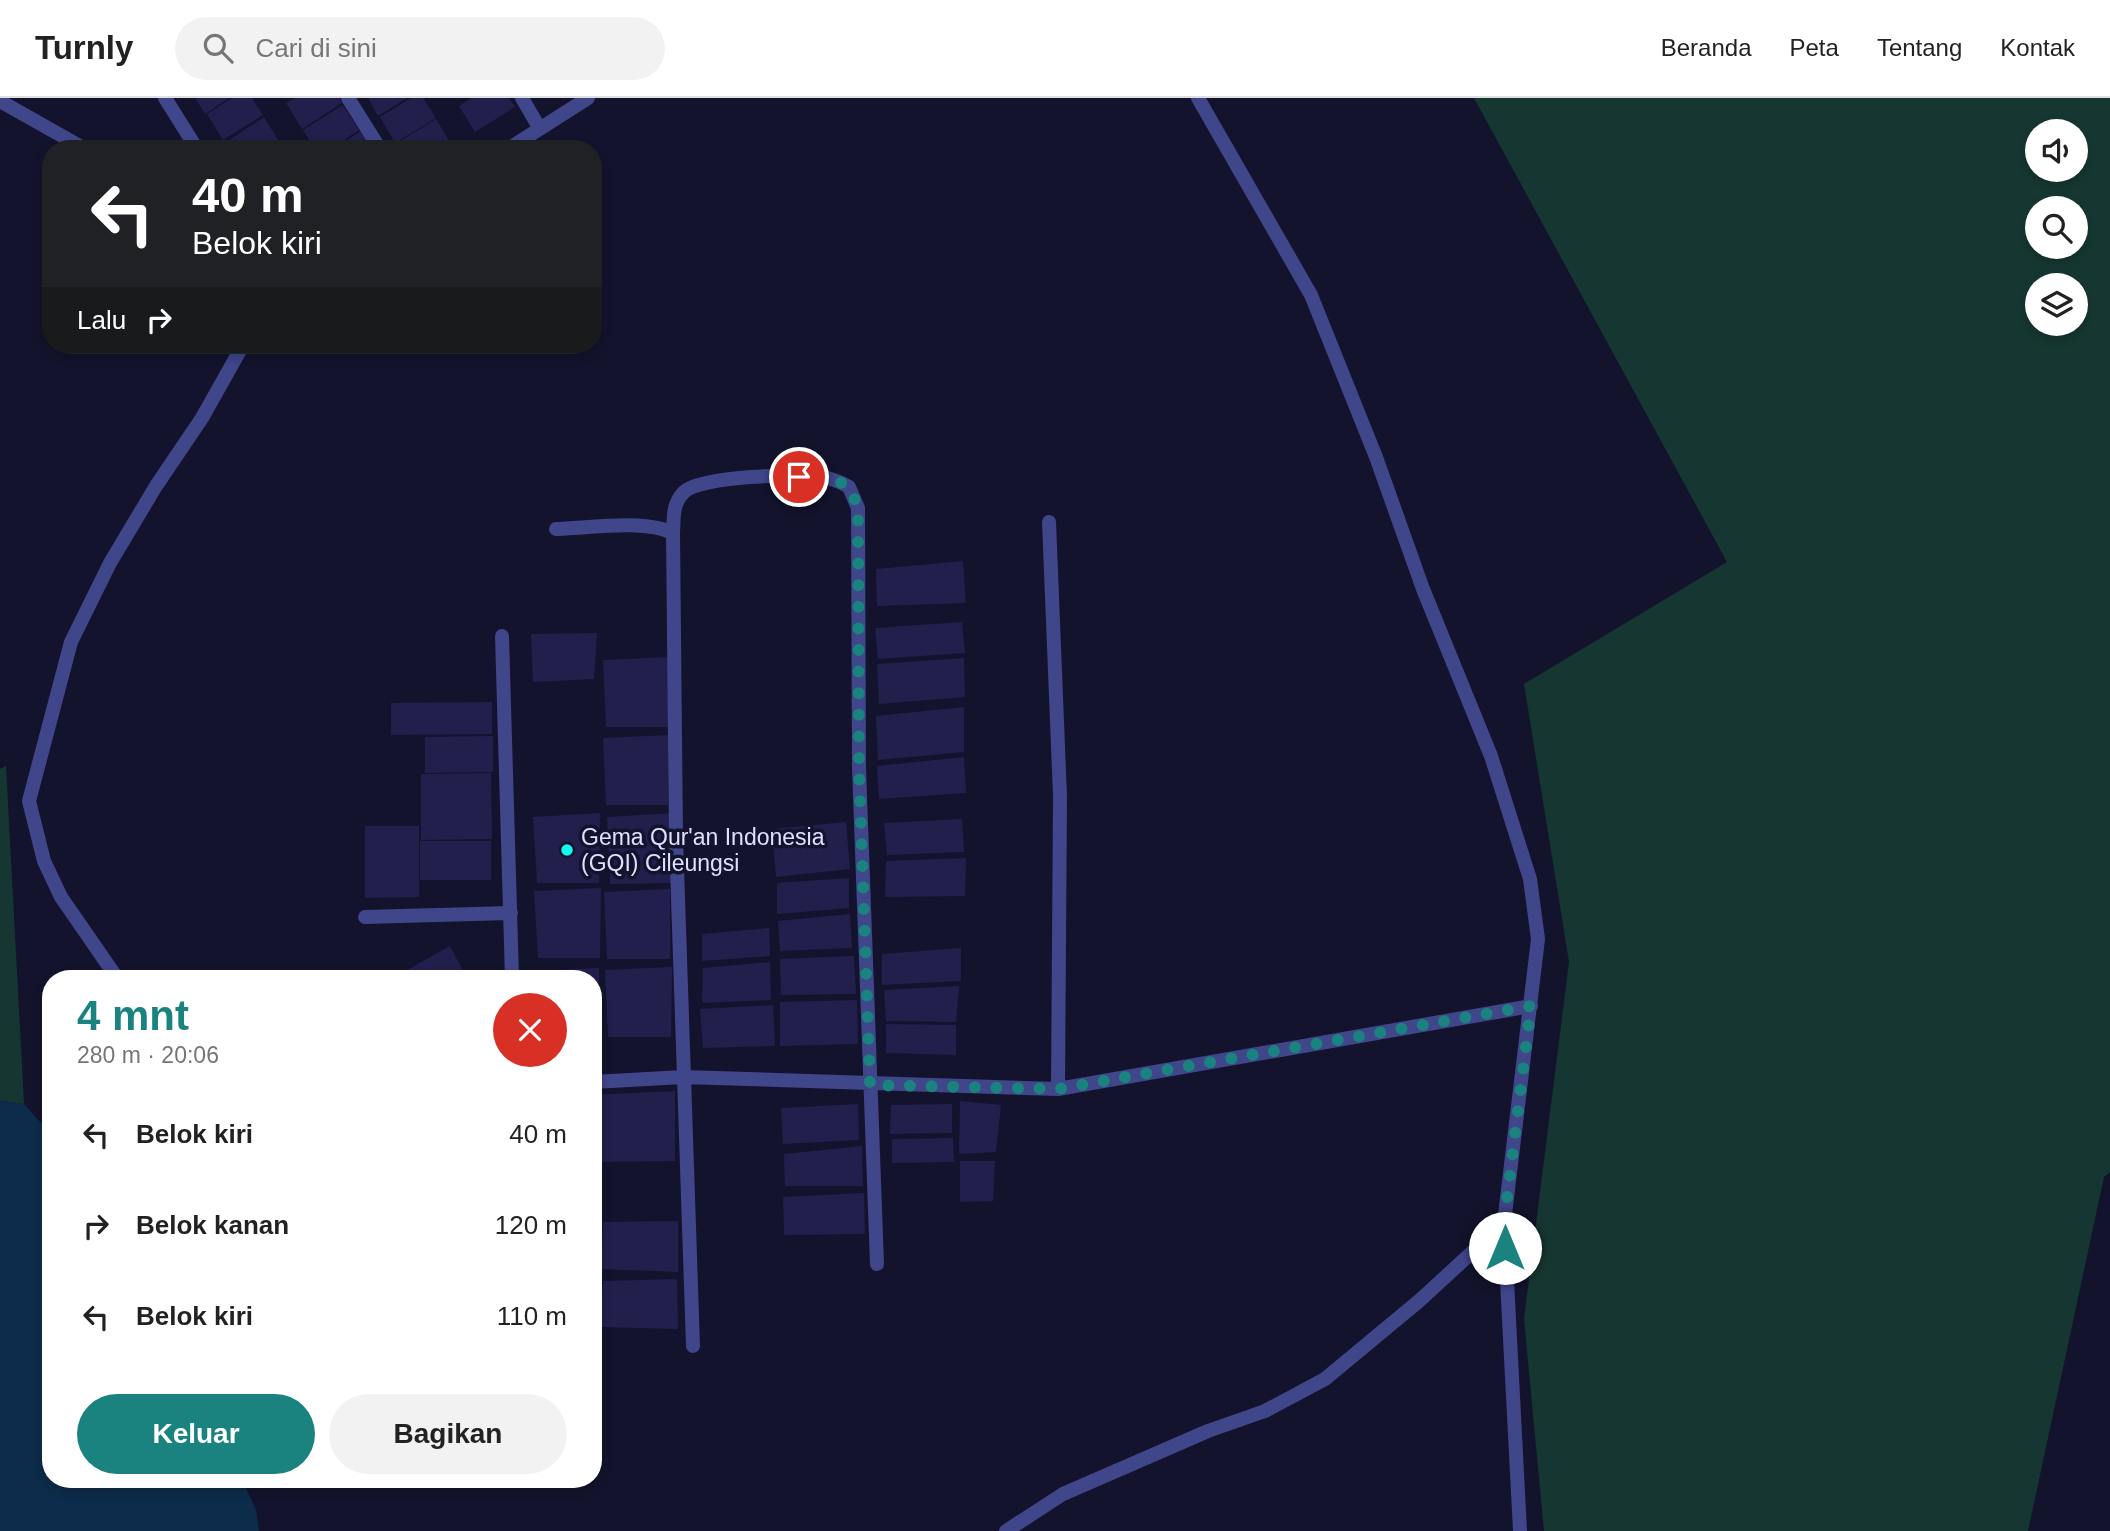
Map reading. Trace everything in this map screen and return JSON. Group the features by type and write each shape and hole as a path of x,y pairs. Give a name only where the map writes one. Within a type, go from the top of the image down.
{"street":[{"path":"165,98 191,140"},
{"path":"348,98 374,140"},
{"path":"522,98 540,130"},
{"path":"523,140 588,98"},
{"path":"1198,98 1311,295 1376,457 1423,589 1491,756 1530,879 1538,939 1504,1223 1520,1531"},
{"path":"0,101 69,140"},
{"path":"111,970 61,897 44,861 29,802 71,642 110,563 156,486 202,418 238,354"},
{"path":"692,1346 676,838 673,533 674,507 682,494 696,484 734,478 820,476 842,483 853,493 858,508 859,768 877,1264"},
{"path":"1049,522 1060,796 1058,1089"},
{"path":"556,529 643,526 662,528 673,533"},
{"path":"502,636 512,970"},
{"path":"365,916 511,913"},
{"path":"602,1082 683,1077 1058,1089 1531,1006"},
{"path":"1006,1531 1063,1494 1208,1431 1265,1410 1325,1379 1419,1301 1504,1223"}],"green space":[{"path":"1474,98 2110,98 2110,1172 2104,1177 2028,1531 1544,1531 1524,1319 1569,962 1524,684 1727,562"},
{"path":"6,766 24,1104 0,1101 0,769"}],"water":[{"path":"0,1101 24,1104 42,1124 42,1488 246,1488 256,1510 259,1531 0,1531"}],"building":[{"path":"195,98 229,98 205,114"},
{"path":"232,98 252,98 263,115 223,140 207,114"},
{"path":"295,98 339,98 342,103 302,129 286,103"},
{"path":"368,98 407,98 378,116"},
{"path":"411,98 423,98 436,118 400,140 393,140 380,117"},
{"path":"471,98 509,98 515,107 475,132 459,106"},
{"path":"343,105 359,130 344,140 309,140 303,130"},
{"path":"264,117 278,140 230,140"},
{"path":"436,119 448,140 402,140"},
{"path":"361,131 366,140 347,140"},
{"path":"963,561 966,603 877,606 876,569"},
{"path":"962,622 965,653 878,659 875,628"},
{"path":"597,633 594,679 533,682 531,634"},
{"path":"670,657 669,727 606,727 603,660"},
{"path":"964,658 965,697 879,704 877,664"},
{"path":"492,702 492,734 391,735 391,703"},
{"path":"964,707 964,752 878,760 876,716"},
{"path":"669,735 668,805 606,805 603,738"},
{"path":"493,736 493,772 425,773 425,737"},
{"path":"964,757 966,793 879,799 877,766"},
{"path":"491,773 492,839 421,840 421,774"},
{"name":"Gema Qur'an Indonesia (GQI) Cileungsi","path":"600,813 599,883 537,883 533,817"},
{"path":"673,813 673,883 610,884 607,817"},
{"path":"962,819 964,852 887,855 884,823"},
{"path":"846,822 850,869 776,877 772,829"},
{"path":"365,826 419,826 419,897 365,898"},
{"path":"420,841 491,841 491,880 420,880"},
{"path":"966,858 965,896 885,897 886,861"},
{"path":"849,878 849,908 777,914 777,883"},
{"path":"601,888 600,958 538,958 534,891"},
{"path":"670,889 670,959 607,959 604,892"},
{"path":"850,914 852,948 780,951 778,921"},
{"path":"769,928 770,956 702,961 702,934"},
{"path":"450,946 463,970 407,970"},
{"path":"961,948 961,981 882,985 882,954"},
{"path":"854,956 856,994 781,995 780,959"},
{"path":"770,962 771,1000 702,1003 703,968"},
{"path":"672,967 671,1037 608,1037 605,970"},
{"path":"599,968 599,970 555,970"},
{"path":"959,986 956,1022 886,1021 884,990"},
{"path":"857,1000 858,1044 780,1046 780,1002"},
{"path":"773,1005 775,1046 703,1048 700,1009"},
{"path":"886,1024 956,1025 956,1055 886,1053"},
{"path":"675,1091 675,1161 602,1162 602,1095"},
{"path":"960,1101 1001,1105 996,1152 959,1154"},
{"path":"858,1104 859,1140 783,1144 781,1108"},
{"path":"952,1104 952,1133 890,1134 891,1105"},
{"path":"953,1138 954,1162 892,1163 892,1139"},
{"path":"862,1146 863,1186 785,1186 784,1154"},
{"path":"960,1161 995,1161 993,1201 960,1202"},
{"path":"864,1193 865,1234 784,1235 783,1197"},
{"path":"678,1221 678,1272 602,1269 603,1222"},
{"path":"677,1279 678,1329 602,1327 603,1281"}],"place":[{"name":"Gema Qur'an Indonesia (GQI) Cileungsi","path":"567,850"}],"route":[{"path":"799,477 820,476 842,483 853,493 858,508 859,768 870,1085 1058,1089 1531,1006 1504,1223 1505,1248"}]}
